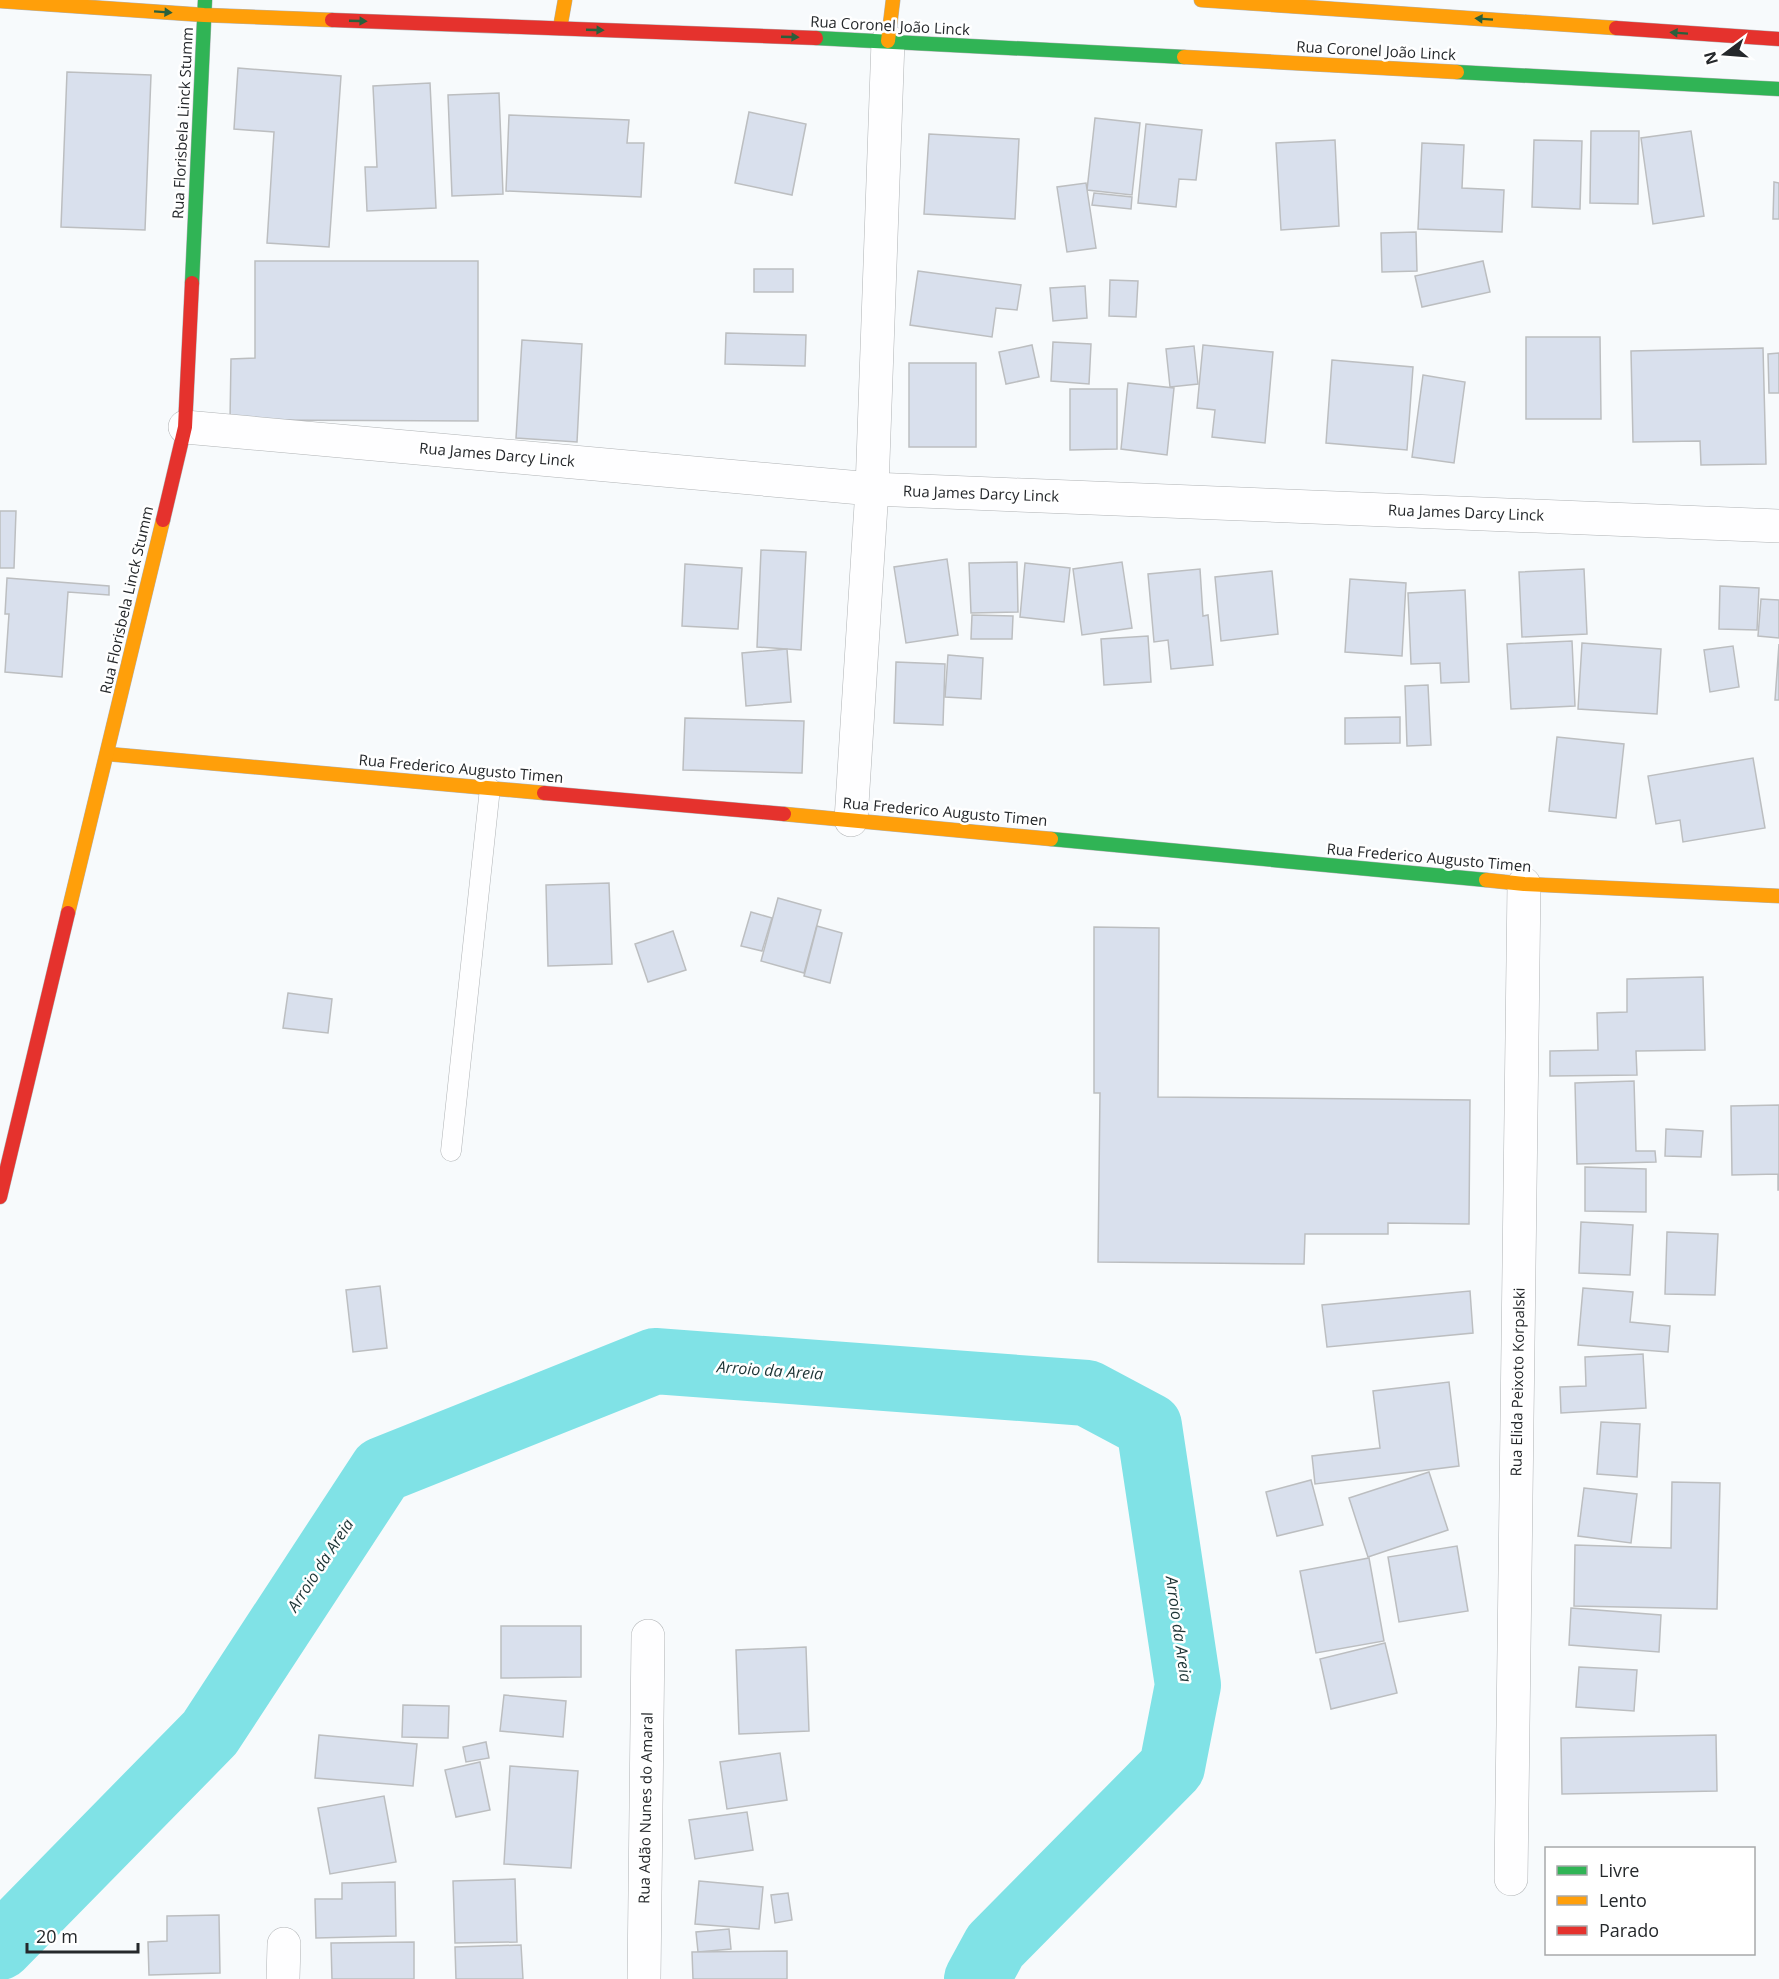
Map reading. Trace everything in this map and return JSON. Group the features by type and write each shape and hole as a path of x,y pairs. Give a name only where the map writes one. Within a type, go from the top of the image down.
{"street":[{"name":"Rua Florisbela Linck Stumm","path":"0,1197 185,427 205,0"},
{"path":"560,28 565,0"},
{"path":"851,820 872,489 888,41 893,0"},
{"path":"1202,0 1779,39"},
{"name":"Rua Coronel João Linck","path":"0,1 204,15 888,41 1779,89"},
{"name":"Rua James Darcy Linck","path":"185,427 872,489 1779,526"},
{"name":"Rua Frederico Augusto Timen","path":"108,754 851,820 1524,884 1779,896"},
{"name":"Rua Elida Peixoto Korpalski","path":"1511,1879 1524,884"},
{"name":"Rua Adão Nunes do Amaral","path":"644,1979 648,1636"},
{"path":"283,1979 284,1944"}],"lane":[{"path":"451,1151 490,788"}],"building":[{"path":"238,68 341,76 329,247 267,243 274,132 234,129"},
{"path":"67,72 151,75 145,230 61,227"},
{"path":"430,83 436,208 367,211 365,167 377,167 373,86"},
{"path":"499,93 503,194 452,196 448,95"},
{"path":"749,112 806,124 792,195 735,183"},
{"path":"509,115 629,120 627,143 644,143 641,197 506,191"},
{"path":"1095,118 1140,123 1132,195 1087,190"},
{"path":"1146,124 1202,130 1196,180 1179,179 1176,207 1138,203"},
{"path":"1591,131 1639,131 1638,204 1590,203"},
{"path":"1691,131 1704,216 1653,224 1641,138"},
{"path":"929,134 1019,139 1015,219 924,214"},
{"path":"1335,140 1339,226 1281,230 1276,143"},
{"path":"1534,140 1582,141 1580,209 1532,207"},
{"path":"1422,143 1464,145 1462,188 1504,190 1502,232 1418,229"},
{"path":"1774,182 1779,183 1779,219 1773,219"},
{"path":"1086,183 1096,248 1067,252 1057,187"},
{"path":"1094,193 1132,197 1131,209 1092,205"},
{"path":"1416,232 1417,271 1382,272 1381,233"},
{"path":"255,261 478,261 478,421 230,420 231,359 255,358"},
{"path":"1483,261 1490,292 1422,307 1415,276"},
{"path":"754,269 793,269 793,292 754,292"},
{"path":"918,271 1021,285 1017,310 996,308 992,337 910,325"},
{"path":"1110,280 1138,281 1136,317 1109,316"},
{"path":"1085,286 1087,318 1053,321 1050,288"},
{"path":"726,333 806,335 805,366 725,364"},
{"path":"1526,337 1600,337 1601,419 1526,419"},
{"path":"522,340 582,344 577,442 516,438"},
{"path":"1053,342 1091,344 1089,384 1051,381"},
{"path":"1032,345 1039,377 1006,384 999,352"},
{"path":"1203,345 1273,352 1265,443 1212,437 1215,410 1197,408"},
{"path":"1194,346 1198,384 1170,387 1166,349"},
{"path":"1763,348 1766,464 1701,465 1700,441 1633,442 1631,351"},
{"path":"1779,353 1779,393 1769,393 1768,354"},
{"path":"1332,360 1413,367 1407,450 1326,443"},
{"path":"909,363 976,363 976,447 909,447"},
{"path":"1423,375 1465,382 1454,463 1412,457"},
{"path":"1128,383 1174,388 1167,455 1121,449"},
{"path":"1070,389 1117,389 1117,449 1070,450"},
{"path":"0,511 16,511 14,568 0,568"},
{"path":"761,550 806,552 801,650 757,647"},
{"path":"947,559 958,635 906,643 894,567"},
{"path":"1017,562 1018,612 971,613 969,563"},
{"path":"1122,562 1132,628 1082,635 1073,569"},
{"path":"1025,563 1070,568 1064,622 1020,617"},
{"path":"685,564 742,568 738,629 682,626"},
{"path":"1200,569 1203,616 1208,615 1213,665 1171,669 1168,640 1154,642 1148,574"},
{"path":"1584,569 1587,634 1522,637 1519,572"},
{"path":"1272,571 1278,634 1221,641 1215,577"},
{"path":"7,578 109,586 109,595 68,592 62,677 5,672 9,614 5,614"},
{"path":"1350,579 1406,583 1402,656 1345,652"},
{"path":"1720,586 1759,588 1757,630 1719,629"},
{"path":"1465,590 1469,682 1441,683 1440,663 1411,664 1408,593"},
{"path":"1761,599 1779,600 1779,638 1758,636"},
{"path":"972,615 1013,616 1012,639 971,639"},
{"path":"1148,636 1151,682 1104,685 1101,639"},
{"path":"1572,641 1575,706 1511,709 1507,644"},
{"path":"1582,643 1661,649 1657,714 1578,709"},
{"path":"1779,644 1779,700 1775,700"},
{"path":"1733,646 1739,687 1710,692 1704,650"},
{"path":"787,649 791,702 746,706 742,653"},
{"path":"948,655 983,658 981,699 945,697"},
{"path":"896,662 945,664 943,725 894,723"},
{"path":"1428,685 1431,745 1407,746 1405,686"},
{"path":"1400,717 1400,743 1345,744 1345,718"},
{"path":"685,718 804,721 802,773 683,770"},
{"path":"1557,737 1624,744 1616,818 1549,811"},
{"path":"1753,758 1765,828 1683,842 1680,820 1656,824 1648,776"},
{"path":"609,883 612,964 548,966 546,885"},
{"path":"778,898 821,910 804,973 761,961"},
{"path":"751,912 772,918 762,951 741,946"},
{"path":"817,926 842,933 830,983 804,976"},
{"path":"1094,927 1159,928 1158,1097 1470,1100 1469,1224 1388,1223 1388,1234 1305,1234 1304,1264 1098,1262 1100,1093 1094,1093"},
{"path":"673,931 686,970 648,982 635,944"},
{"path":"1703,977 1705,1050 1636,1051 1637,1075 1550,1076 1550,1051 1598,1050 1597,1013 1627,1012 1627,979"},
{"path":"288,993 332,999 328,1033 283,1028"},
{"path":"1634,1081 1636,1151 1655,1151 1656,1162 1577,1164 1575,1083"},
{"path":"1779,1105 1778,1190 1778,1174 1732,1175 1731,1106"},
{"path":"1666,1129 1703,1131 1701,1157 1665,1156"},
{"path":"1585,1167 1646,1169 1646,1212 1585,1211"},
{"path":"1581,1222 1633,1225 1630,1275 1579,1273"},
{"path":"1667,1232 1718,1234 1715,1295 1665,1294"},
{"path":"380,1286 387,1348 353,1352 346,1290"},
{"path":"1583,1288 1633,1292 1630,1322 1670,1326 1668,1352 1578,1345"},
{"path":"1470,1291 1473,1333 1327,1347 1322,1305"},
{"path":"1643,1354 1646,1408 1561,1413 1560,1387 1586,1386 1585,1357"},
{"path":"1449,1382 1459,1466 1315,1484 1312,1456 1380,1448 1373,1391"},
{"path":"1601,1422 1640,1424 1637,1477 1597,1474"},
{"path":"1429,1472 1448,1530 1368,1557 1349,1498"},
{"path":"1311,1480 1323,1525 1277,1536 1266,1492"},
{"path":"1672,1482 1720,1483 1717,1609 1574,1606 1575,1545 1671,1548"},
{"path":"1584,1488 1637,1494 1631,1543 1578,1536"},
{"path":"1457,1546 1468,1611 1399,1622 1388,1557"},
{"path":"1369,1558 1384,1641 1316,1653 1300,1571"},
{"path":"1571,1608 1661,1615 1659,1652 1569,1645"},
{"path":"501,1626 581,1626 581,1677 501,1678"},
{"path":"1385,1643 1397,1693 1331,1709 1320,1659"},
{"path":"806,1647 809,1731 739,1734 736,1650"},
{"path":"1579,1667 1637,1670 1634,1711 1576,1707"},
{"path":"504,1695 566,1701 563,1737 500,1731"},
{"path":"403,1705 449,1706 448,1738 402,1737"},
{"path":"319,1735 417,1744 413,1786 315,1778"},
{"path":"1716,1735 1717,1791 1562,1794 1561,1738"},
{"path":"486,1742 489,1758 466,1762 463,1747"},
{"path":"780,1753 787,1800 727,1809 720,1762"},
{"path":"480,1762 490,1810 456,1817 445,1770"},
{"path":"510,1766 578,1771 571,1868 504,1864"},
{"path":"384,1796 396,1862 330,1874 318,1808"},
{"path":"747,1812 753,1850 695,1859 689,1820"},
{"path":"515,1879 517,1942 455,1943 453,1881"},
{"path":"699,1881 763,1887 759,1929 695,1924"},
{"path":"395,1882 396,1936 316,1938 315,1899 342,1899 342,1883"},
{"path":"788,1893 792,1920 775,1923 771,1895"},
{"path":"219,1915 220,1973 149,1975 148,1942 167,1941 167,1916"},
{"path":"729,1929 731,1949 698,1952 696,1932"},
{"path":"414,1942 414,1979 332,1979 331,1943"},
{"path":"521,1945 523,1979 456,1979 455,1947"},
{"path":"787,1951 787,1979 693,1979 692,1952"}],"waterway":[{"name":"Arroio da Areia","path":"0,1947 210,1733 382,1470 655,1361 1087,1393 1149,1426 1188,1685 1172,1767 995,1946 977,1979"}],"traffic: fast":[{"path":"192,283 205,0"},
{"path":"816,38 1184,57"},
{"path":"1457,72 1779,89"},
{"path":"1051,839 1486,880"}],"traffic: slow":[{"path":"560,28 565,0"},
{"path":"888,41 893,0"},
{"path":"1201,0 1616,28"},
{"path":"0,1 204,15 332,20"},
{"path":"1184,57 1457,72"},
{"path":"68,913 163,520"},
{"path":"108,754 544,793"},
{"path":"784,814 1051,839"},
{"path":"1486,880 1524,884 1779,896"}],"traffic: jam":[{"path":"332,20 816,38"},
{"path":"1616,28 1779,39"},
{"path":"163,520 185,427 192,283"},
{"path":"544,793 784,814"},
{"path":"0,1197 68,913"}]}
